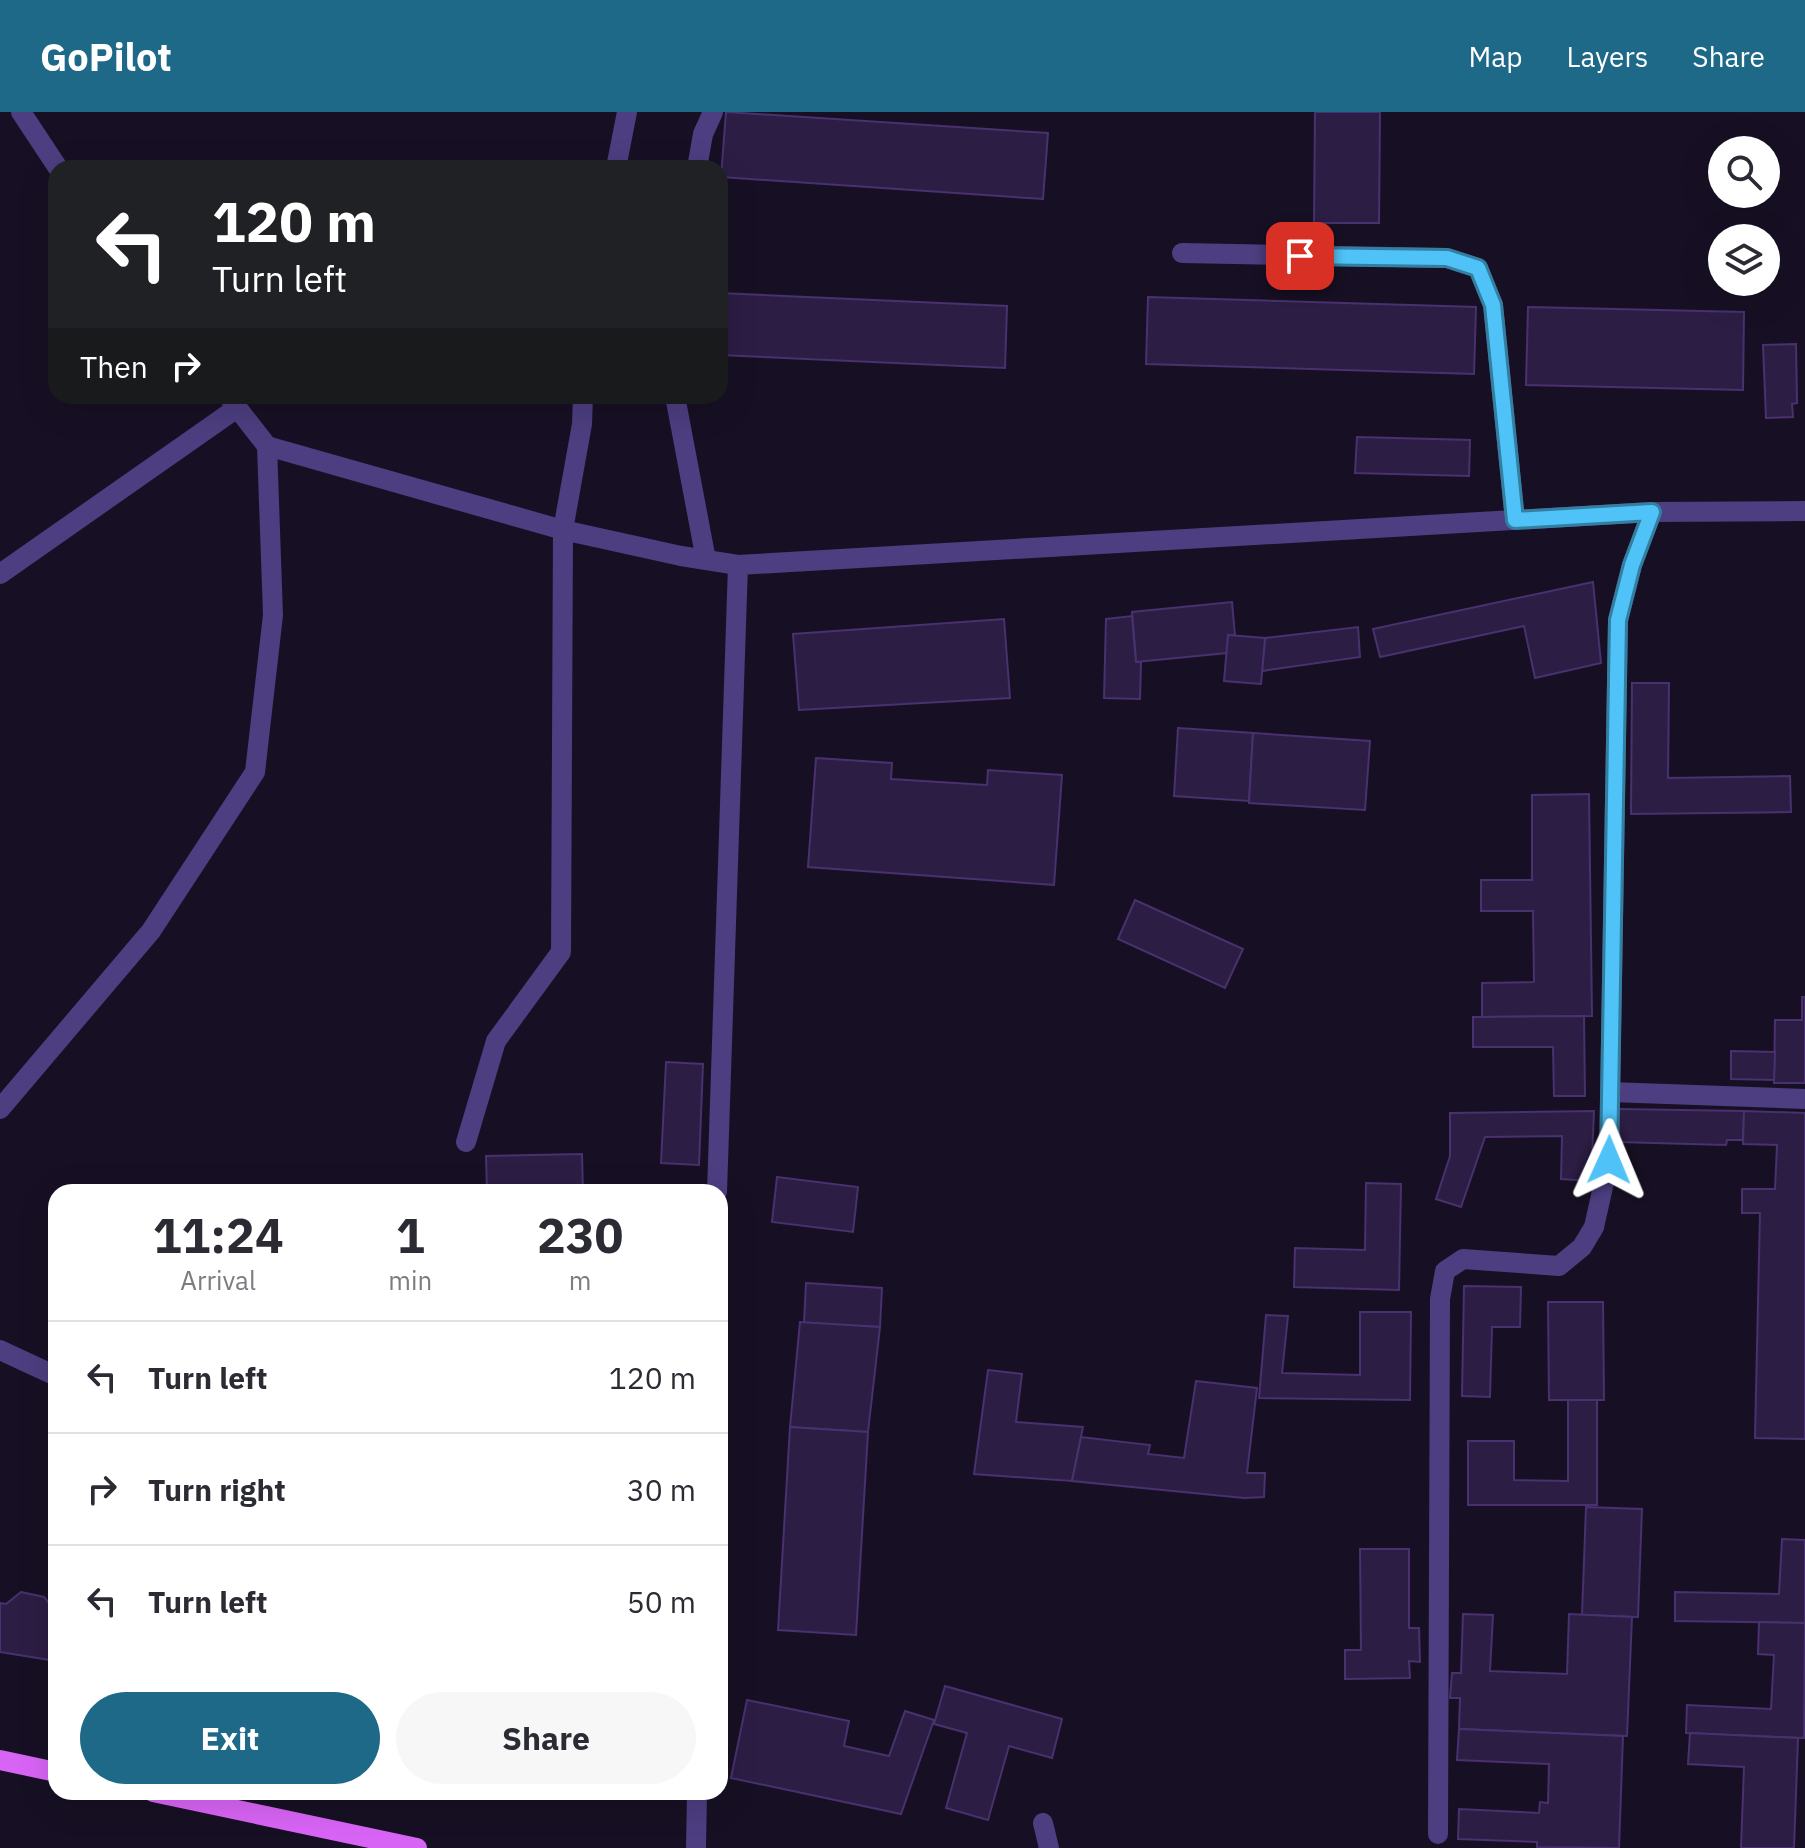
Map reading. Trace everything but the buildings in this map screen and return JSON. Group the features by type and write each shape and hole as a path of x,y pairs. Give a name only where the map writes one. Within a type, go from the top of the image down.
{"main road":[{"path":"0,1760 48,1770"},
{"path":"191,1800 417,1848"}],"street":[{"path":"21,112 53,160"},
{"path":"618,160 627,112"},
{"path":"698,160 703,134 713,112"},
{"path":"1182,253 1447,258 1478,268 1493,305 1515,520"},
{"path":"0,574 229,404"},
{"path":"234,404 267,446 563,530 738,565 1652,512 1805,511"},
{"path":"466,1142 496,1041 561,952 563,530 583,404"},
{"path":"677,404 706,560"},
{"path":"0,1109 151,931 255,772 273,615 267,446"},
{"path":"1438,1834 1440,1299 1445,1271 1463,1259 1559,1266 1582,1247 1594,1227 1609,1160 1618,620 1632,565 1652,512"},
{"path":"717,1184 738,565"},
{"path":"1610,1092 1805,1099"},
{"path":"0,1350 48,1372"},
{"path":"696,1848 697,1800"},
{"path":"1043,1823 1049,1848"}],"route":[{"path":"1300,256 1447,258 1478,268 1493,305 1515,520 1652,512 1632,565 1618,620 1609,1160"}]}
